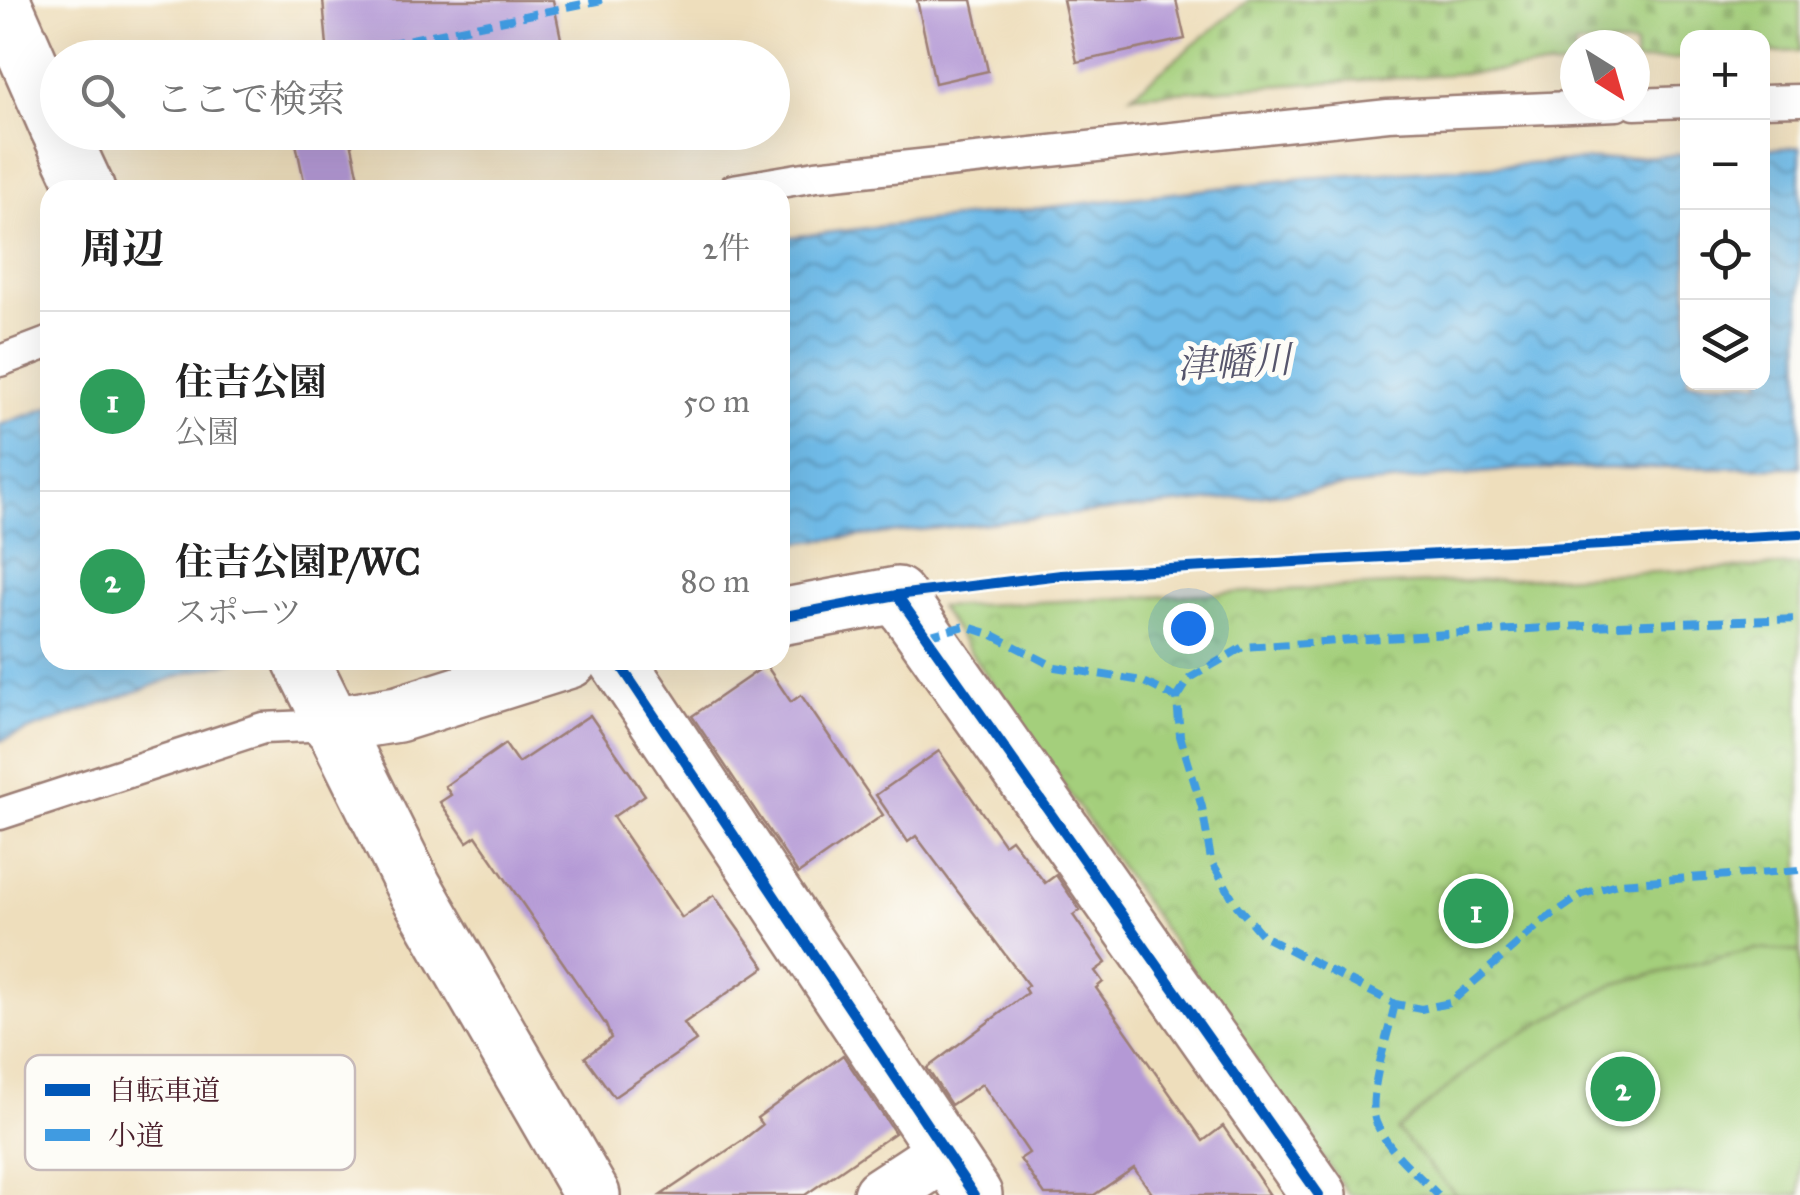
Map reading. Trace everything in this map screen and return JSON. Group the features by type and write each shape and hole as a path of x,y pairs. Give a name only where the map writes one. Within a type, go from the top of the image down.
{"street":[{"path":"2,0 40,87"},
{"path":"68,150 82,180"},
{"path":"790,615 898,595 1318,1195"},
{"path":"316,693 398,714 538,670"},
{"path":"624,670 959,1174 881,1195"},
{"path":"316,693 414,887 592,1195"}],"lane":[{"path":"1770,101 1800,100"},
{"path":"1650,103 1680,102"},
{"path":"790,180 1388,115 1560,107"},
{"path":"0,362 40,346"},
{"path":"0,814 264,728 316,693"}],"green space":[{"path":"1249,0 1800,0 1800,51 1770,53 1770,30 1680,30 1680,59 1650,61 1650,30 1560,30 1560,67 1131,95"},
{"path":"1800,565 1800,1195 1349,1195 939,607"},
{"path":"1754,949 1800,952 1800,1195 1456,1195 1397,1130 1496,1047 1615,984"}],"water":[{"name":"津幡川","path":"1800,147 1800,467 1520,469 790,543 790,237 1305,178 1680,154 1680,390 1770,390 1770,149"},
{"path":"40,411 40,670 198,670 0,741 0,425"}],"building":[{"path":"323,0 553,0 561,40 326,40"},
{"path":"917,0 972,0 988,71 935,83"},
{"path":"1063,0 1176,0 1185,39 1077,62"},
{"path":"297,150 353,150 359,180 304,180"},
{"path":"759,670 769,670 791,702 801,695 883,815 798,874 692,716"},
{"path":"590,715 645,795 613,817 682,918 714,895 765,967 684,1023 696,1041 614,1097 585,1057 611,1038 606,1025 476,836 467,842 440,802 451,795 445,786 505,744 518,763"},
{"path":"939,751 1004,844 1011,839 1045,883 1056,875 1080,910 1073,915 1106,963 1095,971 1103,982 1096,988 1203,1141 1223,1126 1270,1195 1153,1195 1134,1168 1094,1195 1045,1195 1020,1159 1029,1153 982,1084 951,1105 927,1068 1027,993 1024,988 1028,985 916,836 908,842 876,795"},
{"path":"843,1055 895,1133 805,1195 661,1195 743,1140 762,1125 757,1118"}],"marked path":[{"path":"407,40 602,0"},
{"path":"1177,698 1190,678 1243,647 1559,627 1800,619"},
{"path":"927,636 965,626 993,635 1055,667 1142,681 1177,698 1180,736 1202,807 1211,860 1237,906 1263,936 1395,1004 1421,1009 1450,1003 1542,922 1583,894 1620,883 1800,870"},
{"path":"1395,1004 1376,1081 1376,1122 1395,1152 1438,1195"}],"cycle path":[{"path":"897,595 1061,575 1800,534"},
{"path":"790,615 897,595 1319,1195"},
{"path":"624,670 974,1195"}],"place":[{"name":"住吉公園","path":"1476,911"},
{"name":"住吉公園P/WC","path":"1623,1089"}]}
